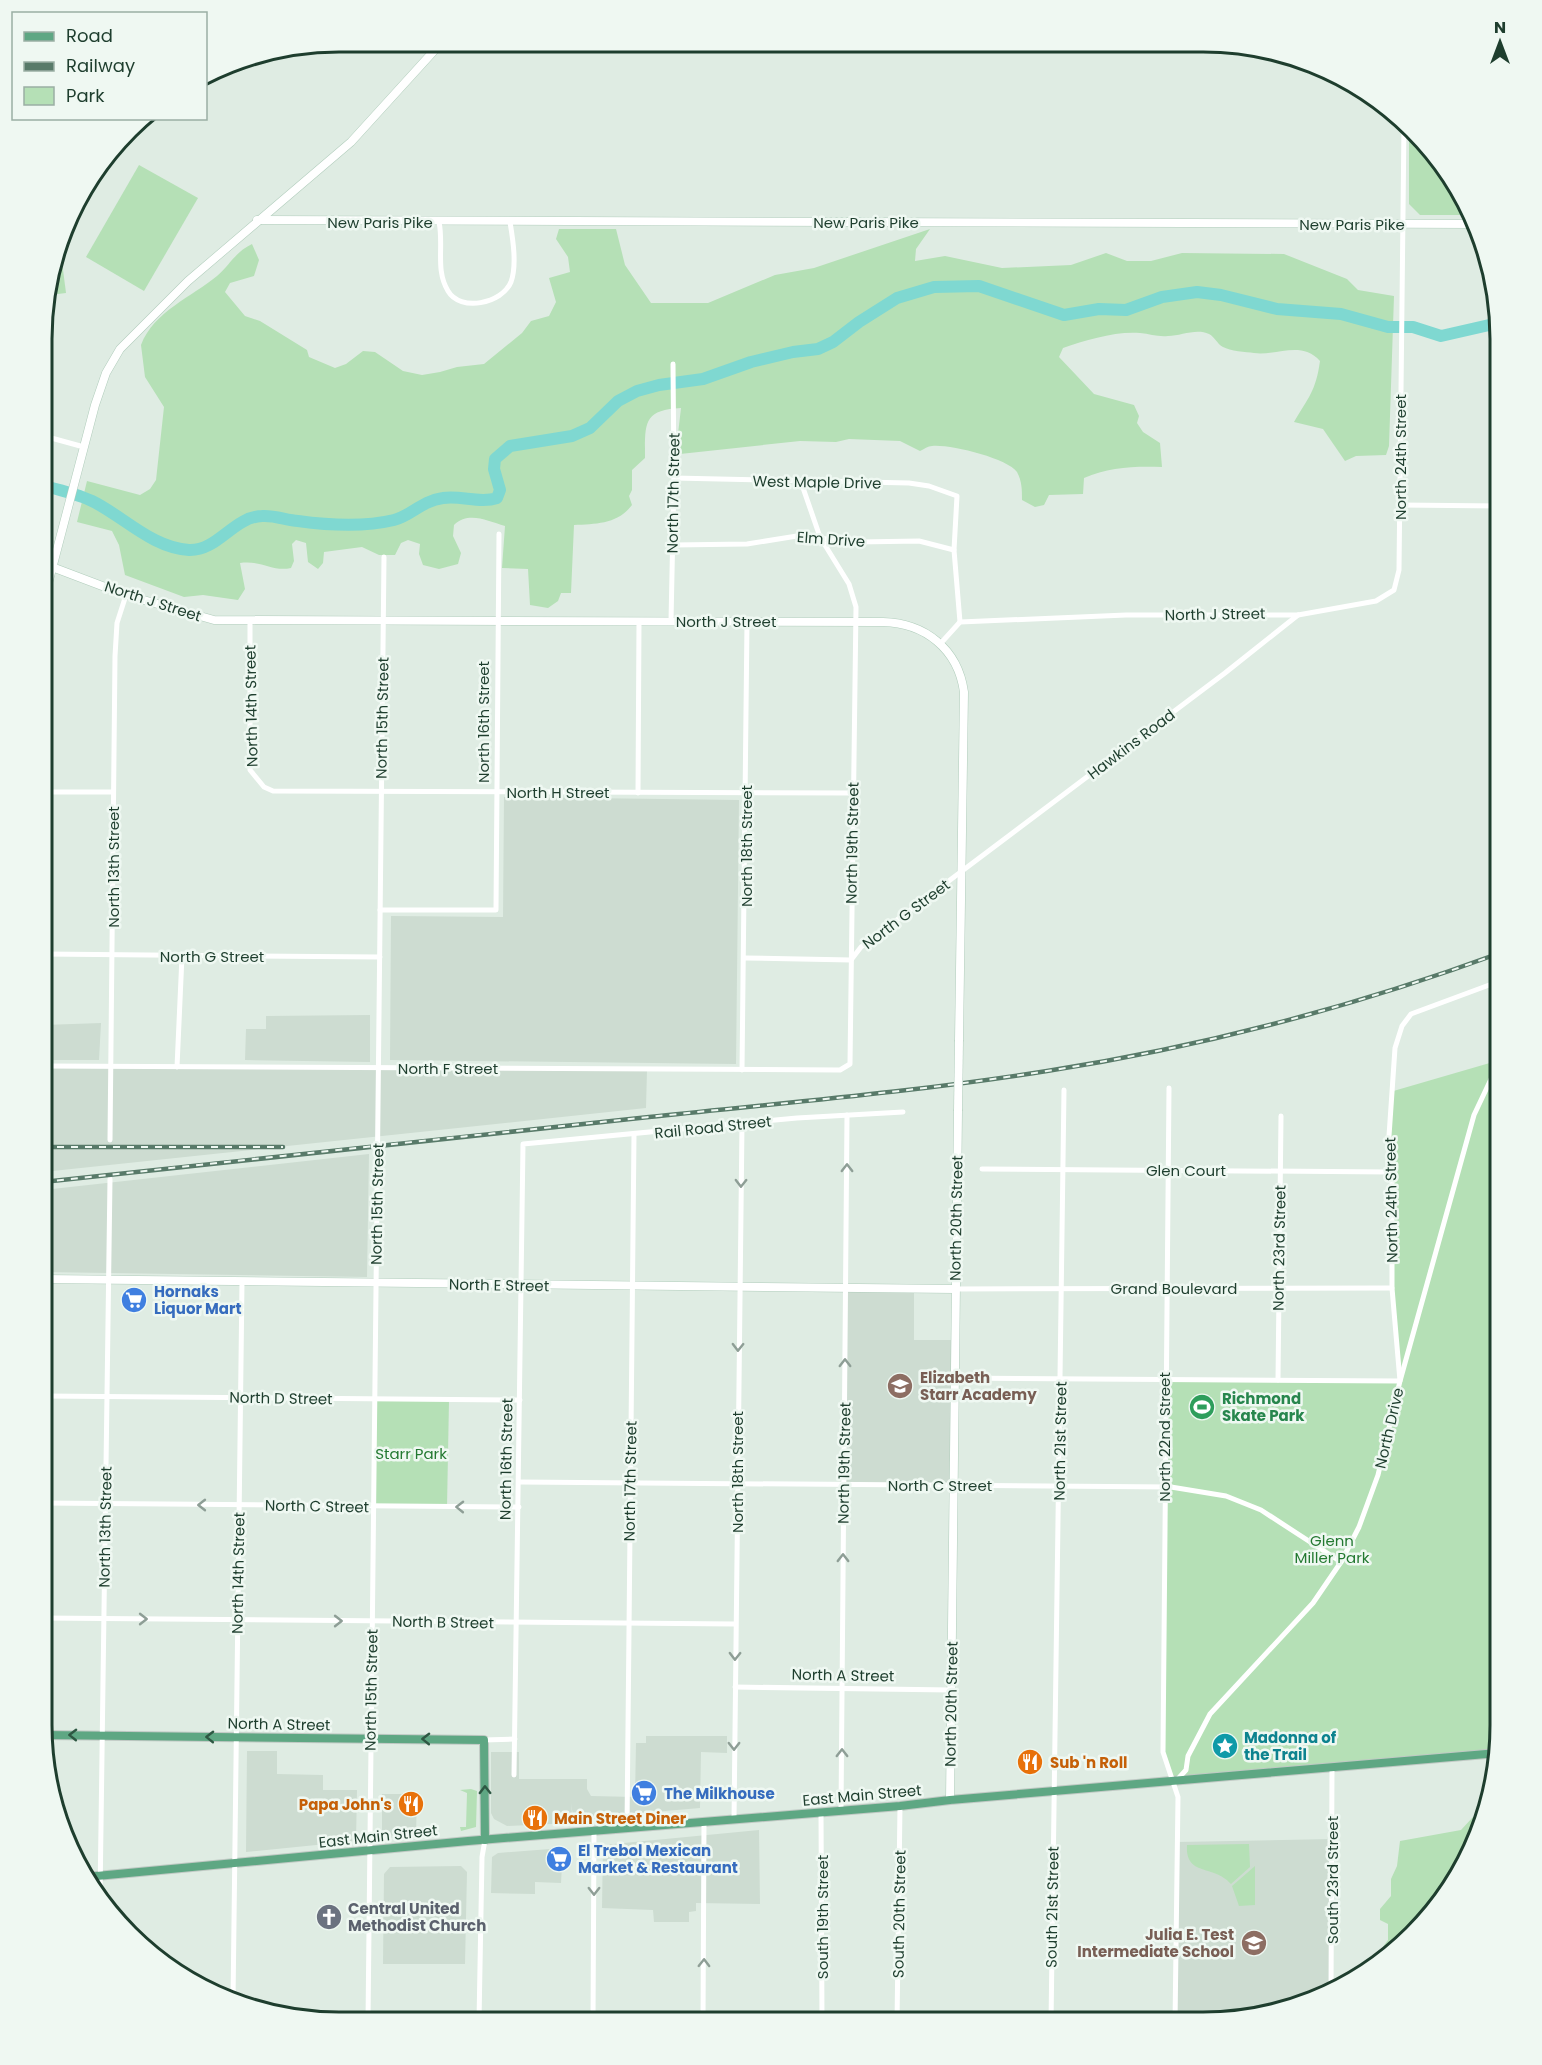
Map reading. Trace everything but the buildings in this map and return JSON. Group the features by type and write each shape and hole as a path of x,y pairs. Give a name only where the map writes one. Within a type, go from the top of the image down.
{"main road":[{"name":"North A Street","path":"53,1735 484,1740"},
{"path":"484,1740 485,1840"},
{"name":"East Main Street","path":"96,1876 485,1840 594,1833 627,1828 1488,1754"}],"street":[{"path":"52,558 61,538 106,373 120,349 188,281 351,142 433,52"},
{"name":"North 24th Street","path":"1395,588 1399,570 1404,136"},
{"name":"New Paris Pike","path":"257,220 1465,224"},
{"path":"439,222 444,282 452,296 464,302 490,300 503,292 511,281 513,256 510,222"},
{"name":"North 17th Street","path":"670,621 673,545 674,364"},
{"path":"52,438 84,447"},
{"name":"West Maple Drive","path":"674,478 919,484 957,496 954,550"},
{"name":"North 19th Street","path":"801,482 820,537 852,592 856,607 854,622 850,1064"},
{"path":"1400,505 1490,506"},
{"name":"North 16th Street","path":"380,910 496,910 499,534"},
{"name":"Elm Drive","path":"673,545 747,544 797,536 858,542 919,541 954,550"},
{"path":"941,643 960,622 954,550"},
{"name":"North 15th Street","path":"368,2012 384,557"},
{"name":"North J Street","path":"52,568 126,595 202,618 498,622 854,622 908,624 941,643"},
{"name":"North J Street","path":"960,622 1126,615 1298,615 1376,601 1390,594 1395,588"},
{"name":"North 13th Street","path":"110,1140 116,633 126,595"},
{"name":"Hawkins Road","path":"962,871 1225,674 1298,615"},
{"name":"North 14th Street","path":"250,620 250,770 264,787"},
{"path":"638,793 639,622"},
{"name":"North 18th Street","path":"742,1070 747,622"},
{"name":"North 20th Street","path":"941,643 959,671 964,692 950,1800"},
{"name":"North H Street","path":"264,787 281,792 853,793"},
{"path":"52,792 113,792"},
{"name":"North G Street","path":"745,958 851,960 861,947 962,871"},
{"name":"North G Street","path":"52,954 380,957"},
{"path":"177,1067 182,956"},
{"name":"North 24th Street","path":"1400,1381 1392,1288 1389,1136 1392,1069 1398,1036 1405,1020 1411,1014 1490,984"},
{"name":"North F Street","path":"52,1066 840,1070 850,1064"},
{"name":"North Drive","path":"1175,1782 1186,1770 1191,1751 1209,1714 1305,1612 1341,1562 1364,1515 1378,1475 1400,1381 1474,1115 1490,1081"},
{"name":"North 22nd Street","path":"1169,1088 1164,1380 1163,1752 1175,1782 1178,1797 1175,2012"},
{"name":"North 21st Street","path":"1055,1792 1064,1090"},
{"name":"Rail Road Street","path":"523,1144 903,1112"},
{"name":"North 19th Street","path":"841,1811 847,1115"},
{"name":"North 23rd Street","path":"1278,1380 1281,1116"},
{"name":"North 18th Street","path":"734,1820 742,1124"},
{"name":"North 17th Street","path":"627,1828 634,1135"},
{"name":"North 16th Street","path":"514,1775 523,1144"},
{"name":"Glen Court","path":"982,1168 1391,1172"},
{"name":"North 13th Street","path":"101,1884 110,1179"},
{"name":"North E Street","path":"52,1279 955,1289"},
{"name":"North 14th Street","path":"233,1992 242,1282"},
{"name":"Grand Boulevard","path":"955,1289 1392,1288"},
{"path":"954,1378 1400,1381"},
{"name":"North D Street","path":"52,1396 520,1400"},
{"name":"North C Street","path":"519,1482 1164,1486 1226,1496 1261,1510 1341,1562"},
{"name":"North C Street","path":"52,1503 519,1508"},
{"name":"North B Street","path":"52,1618 735,1624"},
{"name":"North A Street","path":"735,1688 951,1690"},
{"name":"North A Street","path":"484,1740 515,1739"},
{"name":"South 23rd Street","path":"1331,1982 1332,1767"},
{"name":"South 21st Street","path":"1051,2012 1055,1792"},
{"name":"South 20th Street","path":"897,2012 900,1806"},
{"name":"South 19th Street","path":"821,1812 822,2012"},
{"path":"703,2012 704,1822"},
{"path":"593,2012 594,1833"},
{"path":"479,2012 482,1857 485,1840"}],"shaded area":[{"path":"504,797 739,800 736,1064 390,1060 391,916 503,917"},
{"path":"370,1015 370,1062 245,1060 246,1029 266,1029 266,1016"},
{"path":"101,1023 99,1060 52,1060 52,1025"},
{"path":"52,1068 647,1070 646,1108 52,1171"},
{"path":"369,1154 367,1277 52,1272 52,1189"},
{"name":"Elizabeth Starr Academy","path":"846,1288 914,1289 914,1340 955,1340 953,1485 844,1484"},
{"path":"646,1736 727,1736 727,1753 701,1752 700,1808 619,1815 617,1818 574,1822 571,1803 573,1823 507,1826 494,1819 491,1813 491,1752 519,1752 519,1779 587,1779 587,1789 591,1796 635,1797 636,1743 646,1743"},
{"path":"247,1751 277,1751 277,1774 323,1775 323,1790 357,1790 356,1841 246,1852"},
{"path":"382,1794 417,1794 416,1836 382,1839"},
{"path":"759,1830 760,1904 696,1903 696,1911 689,1912 689,1922 654,1922 653,1910 602,1908 603,1845"},
{"name":"Julia E. Test Intermediate School","path":"1332,1839 1331,1982 1312,1991 1258,2007 1221,2012 1175,2012 1177,1842"},
{"path":"563,1848 561,1883 535,1882 535,1894 491,1893 492,1857 498,1853"},
{"path":"461,1866 467,1872 465,1964 383,1964 384,1874 390,1867"}],"green space":[{"path":"1409,141 1441,180 1461,215 1420,215 1409,204"},
{"path":"139,165 198,198 144,291 86,257"},
{"path":"559,229 616,229 625,265 651,303 708,303 775,275 814,268 930,229 916,249 915,261 945,256 1002,268 1071,265 1106,253 1127,261 1151,261 1182,253 1284,254 1347,279 1358,290 1394,296 1389,446 1386,455 1356,456 1345,461 1323,429 1294,422 1314,387 1320,361 1305,351 1254,353 1234,350 1221,346 1213,337 1204,332 1173,336 1121,333 1063,348 1059,357 1094,394 1134,405 1139,416 1137,423 1143,432 1160,443 1162,467 1122,468 1093,474 1084,478 1083,494 1049,495 1044,505 1035,507 1022,500 1020,479 1011,467 990,457 951,447 930,446 920,451 900,441 849,439 836,442 800,441 680,454 678,434 681,408 669,409 653,415 646,427 645,458 632,470 632,490 629,496 632,505 620,516 606,522 574,525 571,593 561,593 558,601 548,608 530,605 528,569 502,568 505,526 478,518 466,519 454,525 453,536 461,553 458,564 439,569 423,565 419,554 420,544 408,540 401,543 395,555 379,555 362,547 324,552 323,563 318,569 308,562 306,543 296,540 292,544 294,561 291,568 240,563 245,589 238,600 203,595 184,597 125,575 119,545 112,531 77,522 87,481 140,495 150,489 156,480 164,407 145,377 141,345 147,333 164,314 217,276 246,247 252,244 259,260 254,276 230,283 225,292 245,316 260,321 307,350 309,357 335,368 346,364 363,351 375,352 403,371 422,375 484,364 522,333 531,321 549,316 556,302 549,278 570,272 568,257 556,239"},
{"path":"62,265 66,293 56,294"},
{"name":"Glenn Miller Park","path":"1490,1063 1490,1725 1488,1754 1175,1782 1165,1764 1164,1380 1400,1381 1392,1288 1390,1092"},
{"name":"Starr Park","path":"375,1399 449,1400 447,1507 374,1506"},
{"path":"460,1790 477,1791 476,1827 461,1831 460,1827 466,1827 467,1793"},
{"path":"1473,1817 1460,1852 1441,1885 1418,1915 1381,1950 1388,1940 1388,1924 1380,1920 1380,1909 1391,1896 1391,1879 1397,1866 1400,1841 1461,1830"},
{"path":"1249,1844 1250,1867 1231,1884 1217,1874 1191,1862 1187,1845"},
{"path":"1255,1866 1255,1905 1239,1906 1232,1886"}],"waterway":[{"path":"52,488 74,494 104,507 150,538 163,544 189,550 209,545 242,522 262,516 321,524 371,524 400,518 428,502 443,498 491,500 497,498 500,490 494,469 495,459 510,446 572,436 590,428 618,401 637,391 659,385 703,379 751,362 793,352 818,349 833,342 897,298 934,287 979,286 1064,315 1099,309 1126,310 1162,297 1197,292 1221,295 1277,309 1341,314 1388,327 1413,327 1441,336 1489,325"}],"railway":[{"path":"52,1181 848,1097 1047,1071 1162,1050 1276,1023 1389,991 1490,957"},
{"path":"52,1147 283,1147"}],"place":[{"name":"Hornaks Liquor Mart","path":"134,1300"},
{"name":"Elizabeth Starr Academy","path":"900,1386"},
{"name":"Richmond Skate Park","path":"1202,1407"},
{"name":"Madonna of the Trail","path":"1225,1746"},
{"name":"Sub 'n Roll","path":"1030,1762"},
{"name":"The Milkhouse","path":"644,1793"},
{"name":"Papa John's","path":"411,1804"},
{"name":"Main Street Diner","path":"535,1818"},
{"name":"El Trebol Mexican Market & Restaurant","path":"559,1859"},
{"name":"Central United Methodist Church","path":"329,1917"},
{"name":"Julia E. Test Intermediate School","path":"1254,1943"}]}
